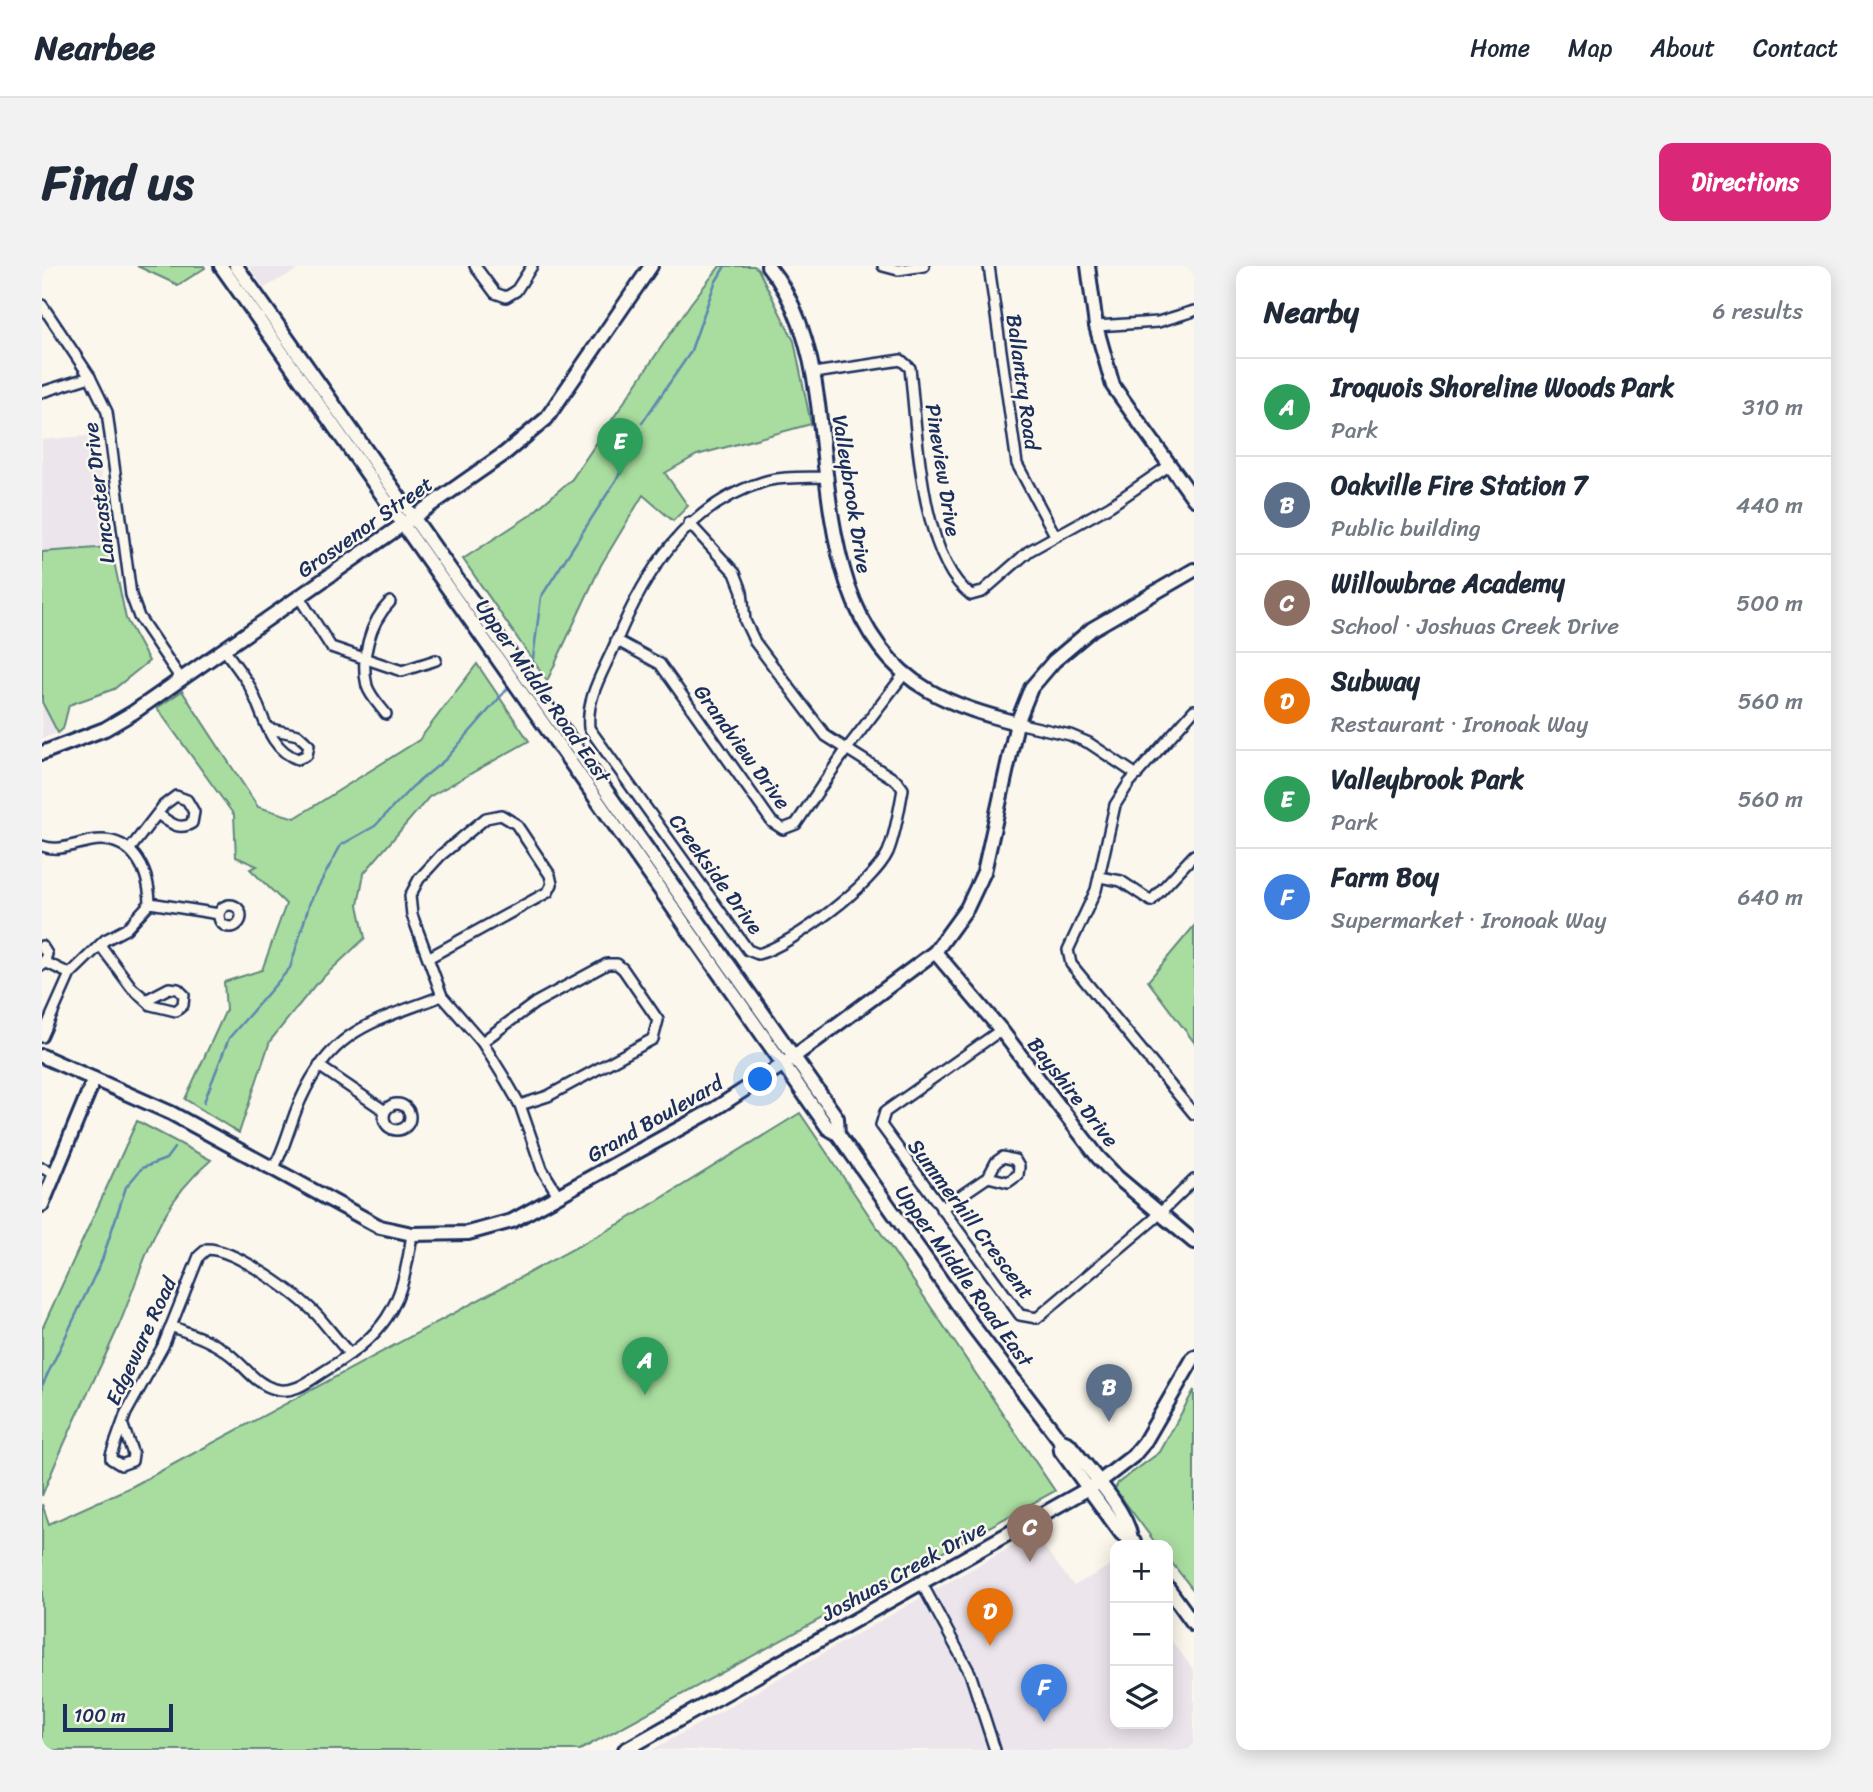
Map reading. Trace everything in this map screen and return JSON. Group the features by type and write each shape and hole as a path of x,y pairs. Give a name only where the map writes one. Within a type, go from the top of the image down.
{"street":[{"name":"Upper Middle Road East","path":"221,266 407,521 516,659 788,1061 837,1118 838,1134 973,1326 1060,1440 1069,1444 1093,1485 1130,1526 1134,1540"},
{"name":"Upper Middle Road East","path":"236,266 407,521"},
{"path":"475,266 495,293 506,297 516,291 533,266"},
{"name":"Grosvenor Street","path":"42,753 120,722 504,454 546,419 651,266"},
{"name":"Valleybrook Drive","path":"768,266 790,304 808,350 814,373 838,554 849,592 873,635 905,673 927,690 954,703 1089,743 1138,775"},
{"path":"883,266 898,270 924,266"},
{"name":"Ballantry Road","path":"989,266 1017,464 1055,535"},
{"path":"1087,266 1097,326 1114,386 1135,420 1194,499"},
{"name":"Lancaster Drive","path":"42,305 90,377 107,412 131,595 139,617 181,679"},
{"path":"1097,326 1158,322 1194,311"},
{"name":"Pineview Drive","path":"814,373 901,360 910,368 934,541 958,586 971,596 982,592 1029,551 1110,506 1170,465"},
{"path":"42,392 90,377"},
{"name":"Creekside Drive","path":"689,523 735,573 742,591 745,621 755,642 826,736 897,781 903,789 887,853 874,874 853,894 791,937 758,954 748,950 589,728 587,708 625,617 651,572 689,523 726,497 766,481 828,477"},
{"name":"Grand Boulevard","path":"42,1056 171,1113 380,1227 412,1234 468,1233 512,1221 645,1150 788,1061 935,952 967,908 984,872 1017,723 1031,688 1054,661 1093,629 1194,570"},
{"path":"299,597 331,647 402,671 436,660"},
{"path":"386,714 368,689 364,659 379,613 390,602"},
{"name":"Grandview Drive","path":"617,640 660,664 772,822 783,829 796,824 846,750 905,673"},
{"path":"225,649 249,685 264,721 271,729"},
{"path":"1194,710 1115,805 1096,890 1070,942 1068,957 1194,1114"},
{"path":"130,849 159,815"},
{"path":"428,958 548,892 552,884 550,875 516,824 501,815 486,818 441,855 419,878 410,895 412,915 442,996 482,1042 520,1105 542,1169 558,1195"},
{"path":"42,846 58,849 108,839 122,843 135,854 148,881 149,903 126,929 100,944 70,974 42,1037"},
{"path":"1100,877 1121,881 1151,901 1194,855"},
{"path":"149,903 219,914"},
{"path":"100,944 132,988 146,1000"},
{"path":"42,946 47,954 44,964 70,974"},
{"name":"Bayshire Drive","path":"935,952 1001,1030 1098,1157 1159,1214 1194,1242"},
{"path":"482,1042 535,1003 607,964 617,964 623,968 658,1020 653,1039 548,1096 520,1105"},
{"path":"273,1169 300,1100 319,1066 334,1047 361,1026 442,996"},
{"name":"Summerhill Crescent","path":"1001,1030 885,1112 882,1118 883,1131 1020,1315 1037,1318 1159,1214"},
{"path":"319,1066 385,1111"},
{"path":"42,1205 48,1171 94,1079"},
{"path":"941,1209 988,1177"},
{"path":"1159,1214 1194,1180"},
{"path":"171,1326 228,1353 254,1379 277,1390 298,1388 351,1354 386,1321 403,1283 412,1234"},
{"name":"Edgeware Road","path":"123,1426 126,1413 171,1326 199,1255 207,1249 222,1249 304,1304 351,1354"},
{"name":"Joshuas Creek Drive","path":"625,1750 1093,1485 1133,1456 1144,1443 1194,1357"},
{"path":"921,1582 970,1673 995,1750"},
{"path":"1173,1595 1194,1624"}],"shaded area":[{"path":"249,266 304,266 264,288"},
{"path":"96,435 111,547 42,552 42,440"},
{"path":"42,702 58,733 42,738"},
{"path":"1034,1534 1074,1586 1110,1566 1110,1729 1173,1729 1173,1643 1194,1670 1194,1750 652,1750"}],"green space":[{"path":"137,266 204,266 205,268 178,285"},
{"path":"720,266 754,266 758,269 794,341 811,424 697,455 665,473 688,506 673,521 643,495 601,565 547,681 463,559 529,516 572,479 691,303"},
{"path":"111,547 126,619 149,661 114,689 69,705 63,729 58,733 42,702 42,552"},
{"path":"477,664 529,741 429,797 364,873 358,905 365,938 315,985 270,1041 239,1133 185,1099 226,1010 224,982 262,970 286,904 250,869 257,866 236,857 234,815 157,708 182,691 258,807 295,818 419,740"},
{"path":"1194,926 1194,1042 1148,981"},
{"path":"800,1113 1055,1491 580,1750 42,1750 42,1504 49,1524 133,1486 623,1222"},
{"path":"137,1121 211,1160 191,1179 163,1218 117,1330 42,1496 42,1329"},
{"path":"1194,1390 1194,1591 1173,1564 1173,1540 1153,1540 1115,1489 1118,1483 1160,1452"}],"waterway":[{"path":"642,423 690,353 715,283 725,266"},
{"path":"532,666 541,597 618,477 639,430"},
{"path":"204,1102 229,1038 290,968 310,902 341,845 375,826 412,787 446,759 509,687"},
{"path":"42,1386 102,1260 126,1187 142,1168 166,1159 174,1148"}],"place":[{"name":"Valleybrook Park","path":"620,476"},
{"name":"Iroquois Shoreline Woods Park","path":"645,1395"},
{"name":"Oakville Fire Station 7","path":"1109,1422"},
{"name":"Willowbrae Academy","path":"1030,1562"},
{"name":"Subway","path":"990,1646"},
{"name":"Farm Boy","path":"1044,1722"}]}
